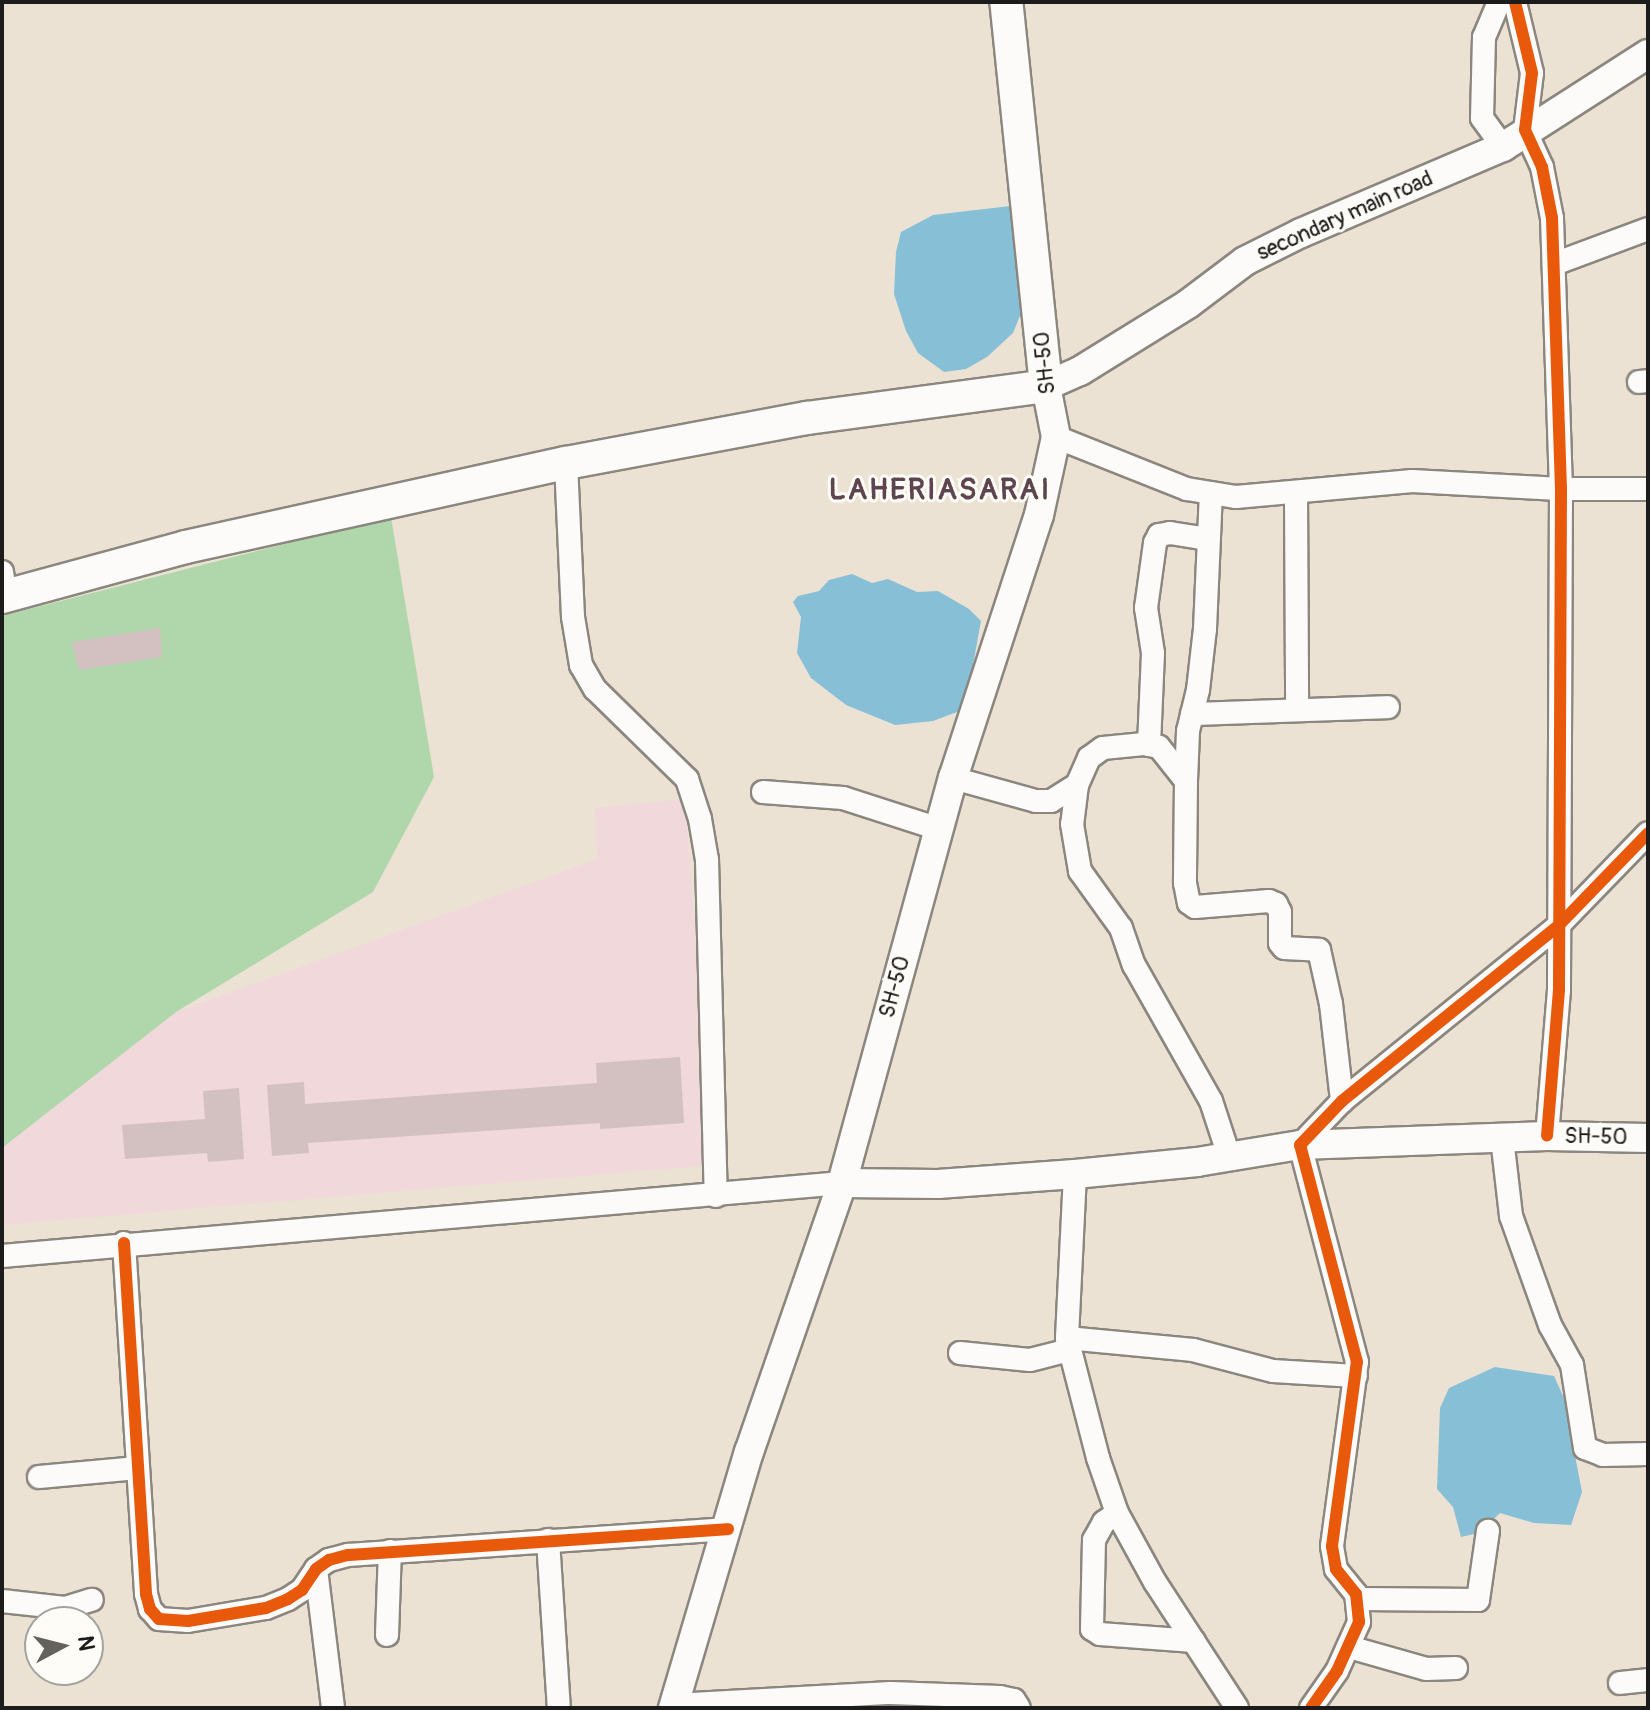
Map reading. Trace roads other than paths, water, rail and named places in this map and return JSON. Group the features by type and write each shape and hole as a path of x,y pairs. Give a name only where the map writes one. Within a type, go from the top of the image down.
{"highway":[{"name":"SH-50","path":"1006,2 1046,386"},
{"path":"3,589 566,463 807,418 1046,386"}],"main road":[{"name":"secondary main road","path":"1046,386 1080,371 1174,313 1245,261 1514,139 1648,54"},
{"name":"SH-50","path":"1046,386 1056,437 1039,515 953,778 842,1183 938,1184 1075,1174 1300,1145 1547,1136 1648,1138"},
{"path":"673,1706 749,1452 842,1183"}],"street":[{"path":"1499,2 1484,37 1482,118 1514,139 1549,193 1554,264 1561,489 1559,990 1547,1136"},
{"path":"1514,139 1532,73 1515,2"},
{"path":"1554,264 1648,229"},
{"path":"1056,437 1187,489 1211,493 1257,497 1412,481 1561,489 1648,489"},
{"path":"566,463 573,617 581,665 595,689 687,779 700,819 707,860 716,1196"},
{"path":"1296,492 1297,710"},
{"path":"1211,493 1205,629 1186,781 1185,883 1189,903 1195,907 1269,901 1276,904 1280,912 1280,943 1284,948 1319,950 1331,1004 1342,1101"},
{"path":"1149,745 1153,653 1146,608 1155,543 1159,535 1170,533 1209,539"},
{"path":"1192,714 1388,707"},
{"path":"1186,781 1159,747 1103,748 1089,758 1077,785 1072,824 1080,871 1121,928 1134,965 1211,1101 1229,1156"},
{"path":"953,778 1036,801 1051,801 1077,785"},
{"path":"763,792 843,798 939,829"},
{"path":"1311,1708 1337,1671 1359,1622 1358,1599 1336,1569 1332,1546 1356,1376 1352,1340 1300,1145 1342,1101 1558,926 1648,833"},
{"path":"1502,1138 1511,1216 1550,1325 1572,1365 1585,1448 1603,1455 1648,1454"},
{"path":"1075,1174 1068,1344 1117,1513 1230,1705"},
{"path":"2,1256 842,1183"},
{"path":"124,1243 146,1594 150,1609 159,1619 188,1621 266,1608 302,1590 316,1569 329,1560 390,1551 728,1529"},
{"path":"960,1353 1030,1360 1068,1344 1193,1350 1273,1371 1356,1376"},
{"path":"39,1477 138,1468"},
{"path":"1117,1513 1104,1522 1094,1540 1092,1629 1100,1634 1194,1641"},
{"path":"1358,1599 1478,1600 1482,1594 1488,1531"},
{"path":"548,1540 559,1708"},
{"path":"387,1635 390,1551"},
{"path":"316,1569 333,1708"},
{"path":"2,1601 65,1608 92,1600"},
{"path":"1349,1647 1426,1669 1456,1668"},
{"path":"1620,1683 1648,1680"},
{"path":"673,1706 891,1693 1000,1697 1014,1700 1019,1708"}],"water":[{"path":"1010,206 1026,301 1013,333 987,357 966,369 944,372 918,353 906,331 894,294 896,252 901,232 933,215"},
{"path":"852,574 872,583 888,579 917,592 938,591 969,609 981,621 965,709 933,721 895,725 846,705 811,678 797,653 801,617 793,602 798,596 819,591 829,580"},
{"path":"1495,1367 1554,1376 1564,1398 1582,1492 1571,1525 1534,1523 1500,1513 1479,1533 1461,1537 1453,1507 1437,1489 1440,1408 1449,1388"}],"district":[{"name":"LAHERIASARAI","path":"940,490"}]}
